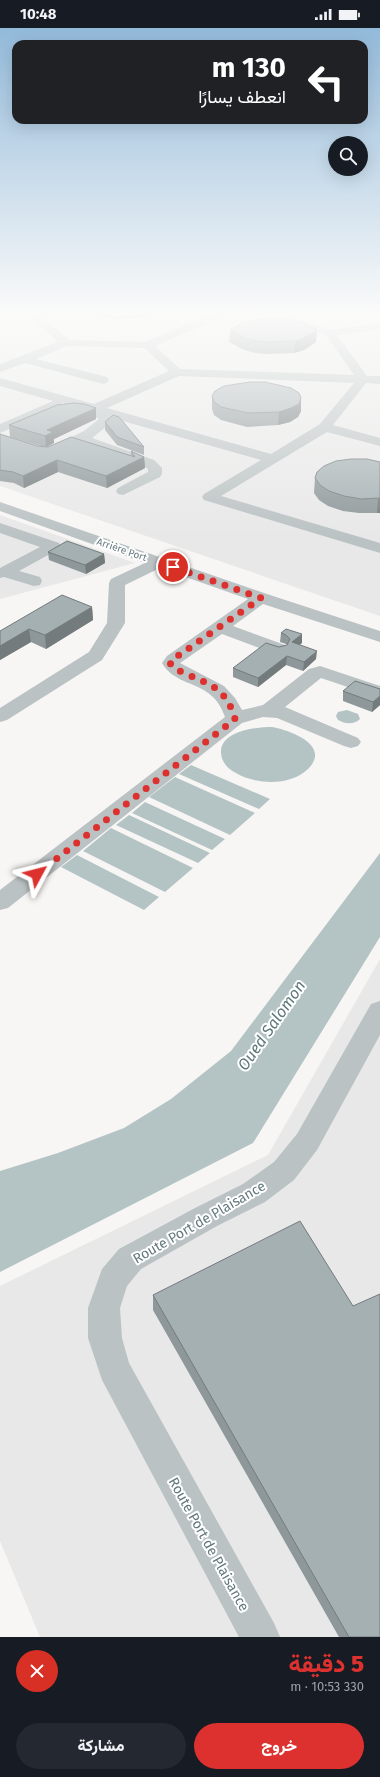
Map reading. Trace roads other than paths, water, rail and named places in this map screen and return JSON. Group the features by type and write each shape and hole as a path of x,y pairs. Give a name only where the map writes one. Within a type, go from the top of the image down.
{"street":[{"path":"22,388 271,458"},
{"path":"94,408 140,388"},
{"path":"356,388 325,427 271,458 209,497 380,548"},
{"path":"118,398 121,408 144,410"},
{"path":"0,428 65,400"},
{"path":"0,439 46,453 52,452 81,438 107,421 106,418 79,408 55,412 43,410"},
{"path":"325,427 380,442"},
{"path":"81,438 149,463 155,468 155,474 123,491"},
{"name":"Arrière Port","path":"2,502 159,562 261,598 380,637"},
{"name":"Arrière Port","path":"2,502 254,581 380,625"},
{"path":"0,528 53,546 3,573"},
{"path":"0,716 96,656 116,623 116,584 159,562"},
{"path":"3,573 34,581"},
{"path":"235,719 231,706 212,685 172,667 170,663 172,660 261,598"},
{"path":"220,627 279,649"},
{"path":"331,675 346,663"},
{"path":"0,902 235,719 248,714 274,709 316,673 320,672 331,675 380,692"},
{"path":"274,709 351,742"},
{"name":"Route Port de Plaisance","path":"260,1637 114,1369 105,1338 104,1308 113,1280 130,1259 206,1217 254,1193 284,1171 307,1142 380,1011"}],"water":[{"path":"347,710 358,714 360,719 349,723 338,720 336,716 338,712"},
{"path":"272,727 297,735 312,746 315,753 314,760 308,769 301,775 283,781 273,782 253,780 233,771 226,765 222,759 221,752 227,739 249,729"},
{"path":"191,765 270,799 259,809 179,774"},
{"path":"175,777 255,813 230,835 149,797"},
{"path":"145,802 225,839 212,850 132,813"},
{"path":"129,815 210,853 198,863 116,825"},
{"path":"111,828 193,868 165,892 83,851"},
{"name":"Oued Salomon","path":"380,853 380,937 253,1143 0,1272 0,1171 58,1153 124,1128 171,1099 231,1051"},
{"path":"77,855 159,897 144,910 61,867"}]}
